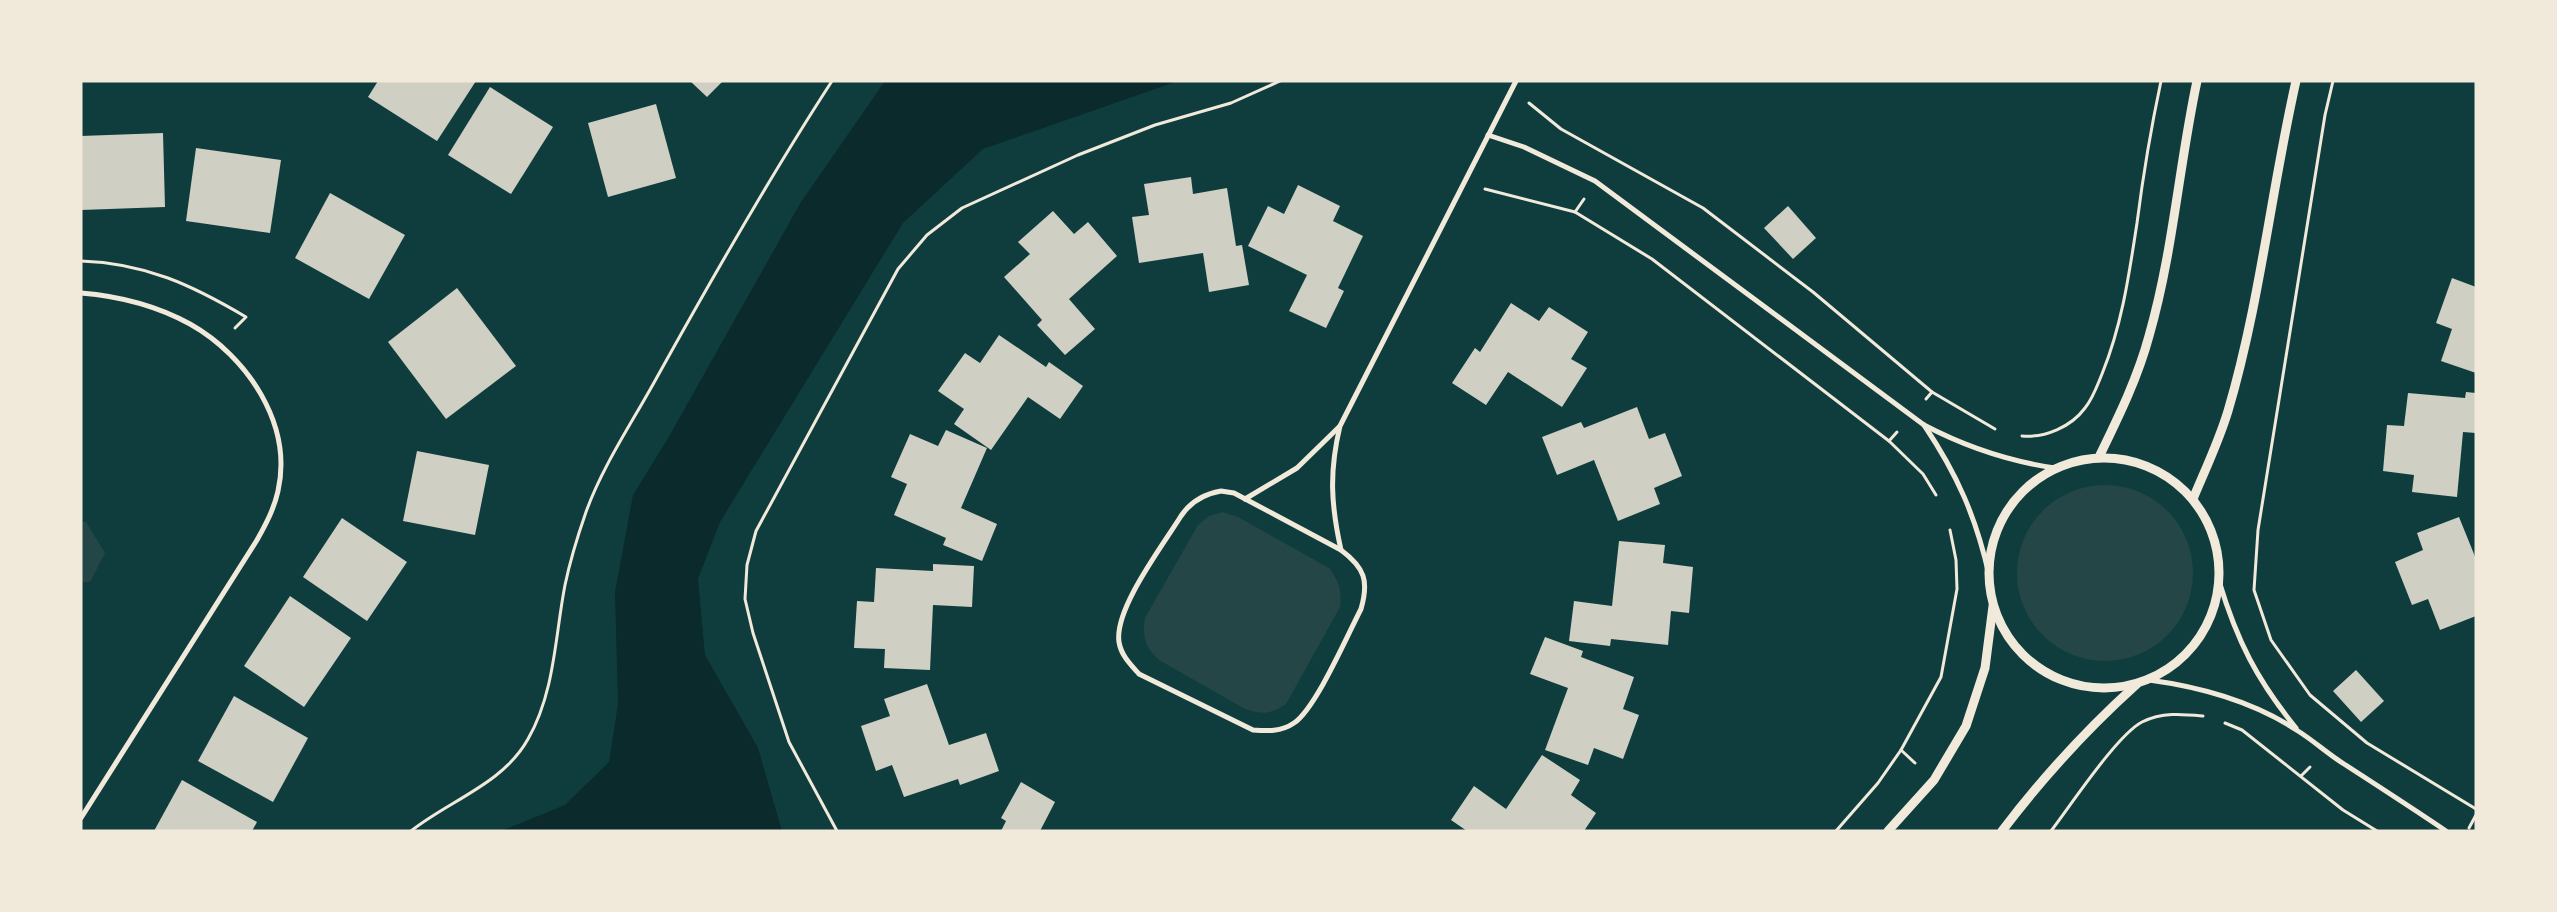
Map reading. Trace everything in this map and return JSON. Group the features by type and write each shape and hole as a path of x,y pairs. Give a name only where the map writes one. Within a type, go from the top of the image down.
{"street":[{"path":"1342,550 1334,520 1331,488 1332,457 1340,426 1516,81"},
{"path":"2100,455 2127,398 2149,337 2159,299 2197,81"},
{"path":"2193,499 2228,413 2251,321 2284,135 2296,81"},
{"path":"1488,135 1524,147 1595,181 1924,425 1955,441 1987,454 2021,463 2054,468"},
{"path":"81,293 130,301 163,312 191,325 220,345 256,386 269,410 277,436 280,463 278,490 270,516 257,540 81,818"},
{"path":"1924,425 1947,459 1965,496 1980,535 1994,606 2009,638 2034,664 2066,682 2101,689 2137,684 2171,668 2190,651 2204,630 2214,606 2219,581"},
{"path":"1246,499 1297,468 1340,426"},
{"path":"1989,575 1992,548 2000,523 2014,501 2032,482 2054,468 2100,455 2130,460 2154,468 2175,482 2193,499 2208,524 2217,552 2219,581 2232,622 2249,661 2272,698 2298,731"},
{"path":"1221,491 1234,493 1246,499 1342,550 1355,560 1364,575 1366,592 1361,609 1307,712 1292,725 1273,731 1253,730 1139,674 1126,660 1119,643 1118,625 1125,608 1187,506 1209,493 1221,491"},
{"path":"1888,831 1934,780 1966,726 1985,668 1994,606"},
{"path":"2148,680 2188,685 2226,696 2263,711 2298,731 2325,752 2446,831"},
{"path":"2002,831 2057,762 2095,722 2137,684"}],"path":[{"path":"411,831 482,786 512,760 528,740 539,715 552,673 565,583 587,511 610,464 711,279 832,81"},
{"path":"837,831 789,742 753,633 745,599 747,565 756,531 898,269 927,235 962,208 1078,154 1155,125 1230,103 1280,81"},
{"path":"2333,81 2325,115 2263,502 2254,590 2271,640 2310,695 2367,743 2476,809"},
{"path":"1511,89 1561,128 1703,208 1813,292 1932,392"},
{"path":"1464,182 1576,212 1652,259 1889,441"},
{"path":"81,260 123,264 181,281 246,317 220,345"},
{"path":"2051,831 2123,737 2142,722 2173,713 2208,716"},
{"path":"2216,720 2242,730 2343,810 2377,831"},
{"path":"2468,831 2476,816"}],"shaded area":[{"path":"885,81 1178,81 983,149 903,223 720,522 698,579 705,655 758,748 782,831 501,831 565,805 609,762 618,704 615,592 633,495 667,440 801,202"},
{"path":"2105,485 2139,492 2161,505 2173,517 2189,547 2193,573 2186,607 2173,629 2161,641 2131,657 2105,661 2071,654 2049,641 2037,629 2021,599 2017,573 2024,539 2037,517 2049,505 2079,489"},
{"path":"1223,512 1238,517 1329,568 1339,586 1341,596 1340,607 1286,704 1271,712 1261,713 1245,709 1159,660 1150,651 1144,636 1145,618 1198,525 1209,516"},
{"path":"81,522 86,522 105,553 90,582 81,582"}],"building":[{"path":"378,81 476,81 437,141 368,97"},
{"path":"690,81 723,81 707,97"},
{"path":"490,87 553,127 511,194 448,155"},
{"path":"656,104 676,178 608,197 588,123"},
{"path":"163,133 165,207 81,210 81,136"},
{"path":"196,148 281,160 270,233 186,221"},
{"path":"1191,177 1193,194 1227,188 1236,246 1242,245 1249,285 1209,292 1203,253 1139,263 1132,217 1149,215 1144,184"},
{"path":"1298,185 1340,206 1333,221 1363,236 1338,288 1344,291 1326,328 1289,311 1307,275 1248,246 1268,206 1284,214"},
{"path":"330,193 405,235 369,299 295,258"},
{"path":"1788,206 1816,238 1793,259 1764,228"},
{"path":"1053,211 1074,234 1088,222 1117,256 1069,299 1095,329 1065,355 1037,325 1042,320 1004,277 1030,254 1018,242"},
{"path":"2452,278 2476,287 2476,373 2441,361 2452,329 2436,323"},
{"path":"457,288 516,366 446,419 388,342"},
{"path":"1511,303 1539,321 1549,307 1588,332 1571,359 1587,368 1562,407 1508,372 1486,405 1452,383 1475,348 1480,352"},
{"path":"999,335 1046,367 1049,362 1083,386 1060,419 1028,397 991,450 954,424 964,409 938,391 965,353 980,363"},
{"path":"2466,392 2476,393 2476,433 2463,432 2457,497 2412,492 2414,475 2383,471 2387,425 2404,426 2408,393 2465,398"},
{"path":"1637,407 1649,439 1665,433 1682,476 1654,488 1660,504 1618,521 1594,460 1557,475 1542,437 1581,422 1584,428"},
{"path":"946,430 987,448 961,508 997,524 982,561 943,545 946,538 894,515 907,484 891,477 910,434 938,446"},
{"path":"417,451 489,465 475,535 403,521"},
{"path":"2459,517 2476,559 2476,616 2440,630 2428,599 2412,605 2395,562 2423,550 2417,533"},
{"path":"342,518 407,562 367,621 303,577"},
{"path":"1619,541 1665,545 1663,563 1693,567 1689,613 1671,611 1668,645 1611,639 1610,646 1569,641 1574,601 1612,606"},
{"path":"933,564 974,566 972,607 933,605 930,670 884,668 885,649 854,648 857,601 874,602 876,568 933,571"},
{"path":"290,596 351,638 304,707 244,666"},
{"path":"1545,637 1583,651 1581,657 1634,677 1623,709 1639,715 1623,759 1594,748 1588,765 1545,750 1568,688 1530,674"},
{"path":"2356,670 2384,701 2361,722 2333,691"},
{"path":"927,684 949,745 986,733 999,771 960,785 958,779 904,797 892,765 876,771 861,726 890,716 884,699"},
{"path":"234,696 308,738 273,802 198,761"},
{"path":"1542,755 1580,780 1571,795 1596,813 1584,831 1467,831 1451,820 1474,786 1506,809"},
{"path":"182,780 257,822 252,831 154,831"},
{"path":"1021,782 1055,802 1040,831 1001,831 1006,821 1001,818"}]}
